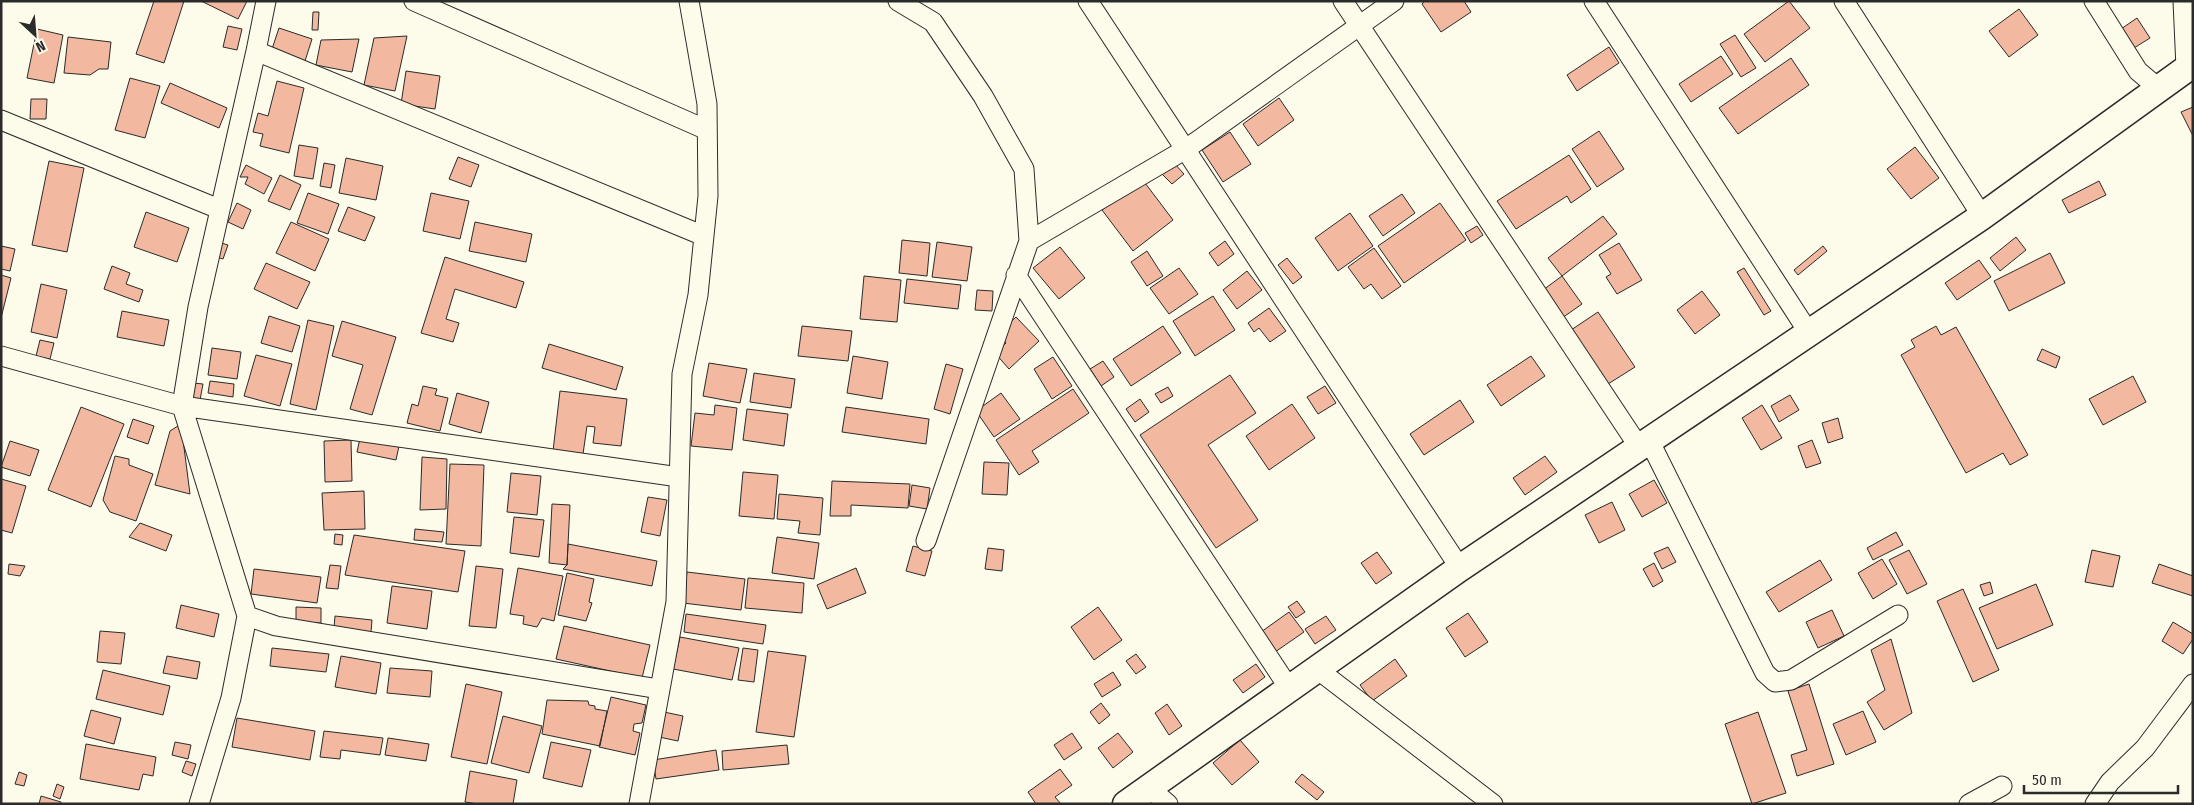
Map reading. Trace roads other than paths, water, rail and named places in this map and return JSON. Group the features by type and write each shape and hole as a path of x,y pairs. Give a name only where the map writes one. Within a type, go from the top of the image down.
{"street":[{"path":"199,804 231,698 247,616 218,528 182,406 198,307 266,1"},
{"path":"414,1 707,130"},
{"path":"639,804 676,602 682,374 698,295 708,196 707,104 689,1"},
{"path":"898,1 933,22 983,96 1024,169 1029,241 926,541"},
{"path":"1088,1 1460,568"},
{"path":"1343,1 1644,444 1765,673 1775,682 1791,680 1898,615"},
{"path":"1029,241 1186,149 1394,1"},
{"path":"1594,1 1809,333"},
{"path":"1844,1 1982,216"},
{"path":"2094,1 2138,70 2158,88"},
{"path":"1126,804 1158,796 1290,688 1460,568 1982,216 2189,66 2183,1"},
{"path":"256,52 704,236"},
{"path":"1,120 219,209"},
{"path":"1016,275 1290,688"},
{"path":"1,356 182,406 679,477"},
{"path":"247,616 276,626 659,689"},
{"path":"1318,669 1493,804"},
{"path":"2096,804 2110,782 2145,748 2193,684"},
{"path":"1969,804 2002,786"}]}
